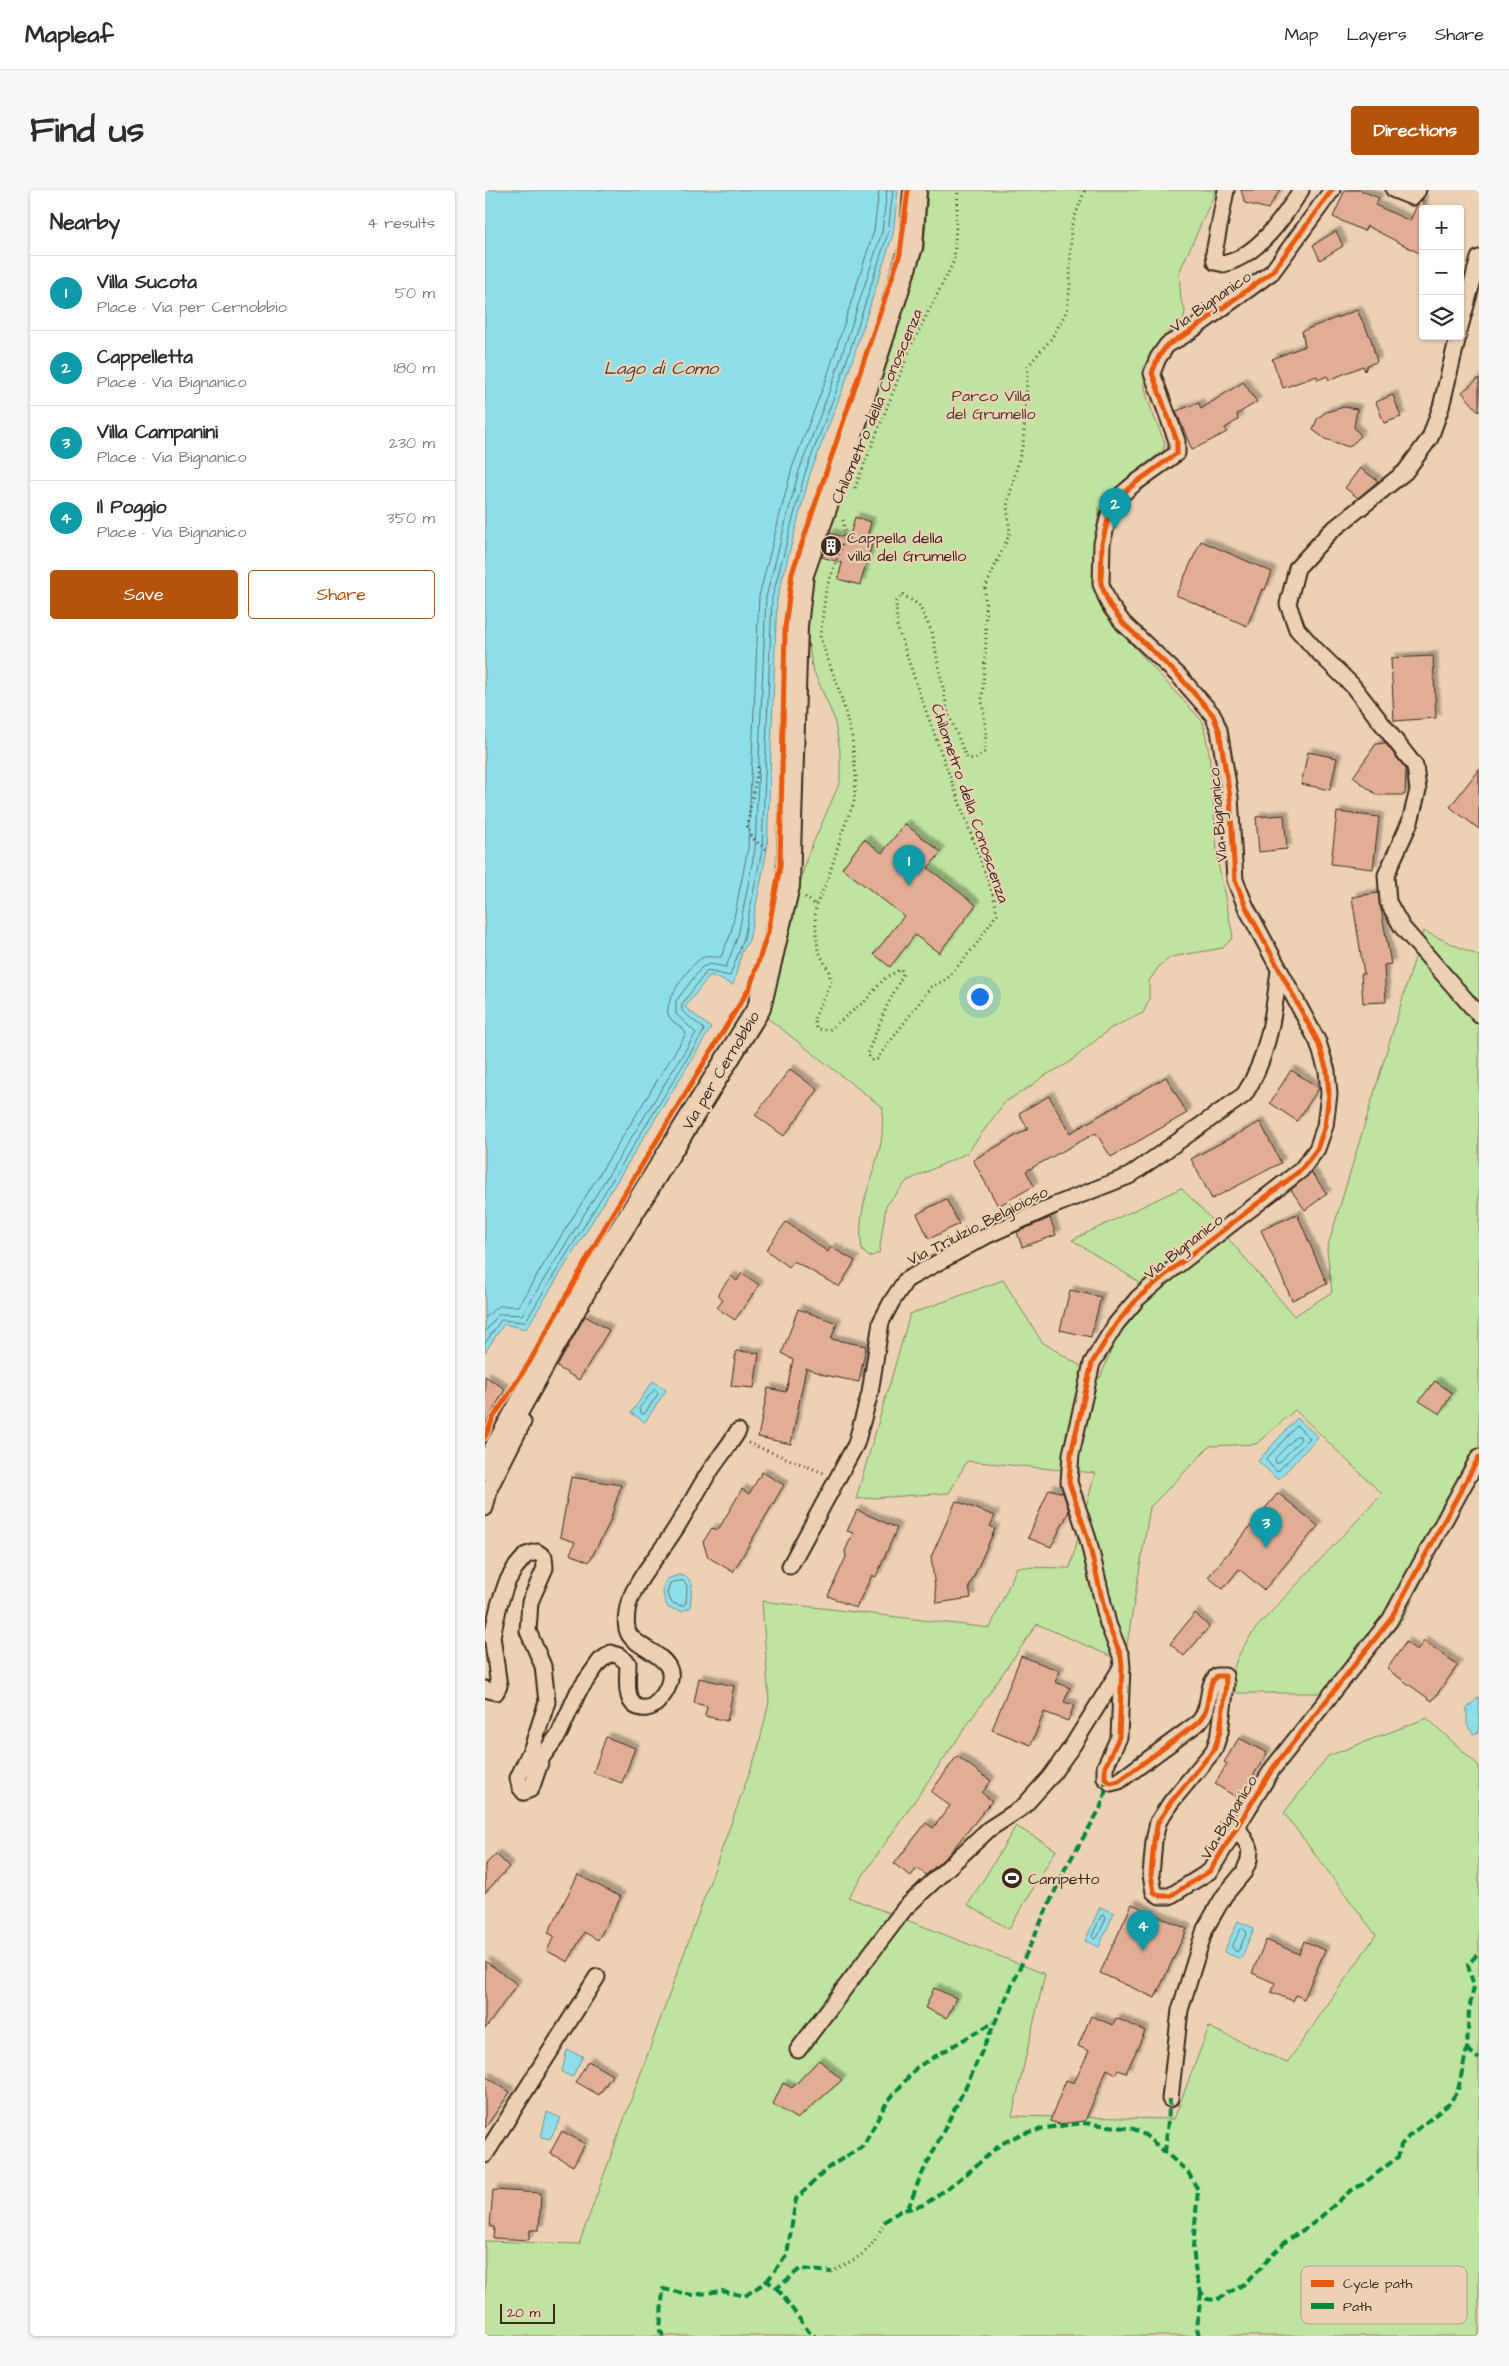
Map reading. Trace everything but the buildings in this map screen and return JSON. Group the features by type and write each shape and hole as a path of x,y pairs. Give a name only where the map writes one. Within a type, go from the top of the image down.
{"main road":[{"name":"Via per Cernobbio","path":"485,1468 592,1277 759,1008 788,886 796,626 802,574 855,423 911,248 915,190"}],"street":[{"path":"1226,190 1214,253 1215,262 1223,264 1254,250 1292,205 1301,190"},
{"name":"Via Bignanico","path":"1332,190 1272,272 1188,333 1167,345 1157,358 1152,374 1177,441 1177,454 1121,496 1110,511 1102,543 1101,584 1109,604 1123,623 1179,676 1213,715 1219,730 1229,798 1235,880 1246,907 1319,1042 1327,1071 1329,1094 1325,1126 1317,1149 1301,1170 1161,1278 1138,1298 1101,1345 1092,1363 1083,1395 1071,1454 1069,1482 1088,1539 1103,1604 1121,1656 1122,1667 1119,1737 1105,1767 1105,1778 1111,1783 1119,1781 1199,1722 1206,1714 1212,1680 1217,1676 1225,1676 1226,1684 1220,1732 1214,1750 1171,1802 1158,1822 1151,1875 1154,1892 1160,1896 1170,1896 1210,1871 1273,1768 1294,1739 1390,1620 1479,1457"},
{"path":"1394,190 1412,196 1418,190"},
{"path":"1464,317 1476,287 1479,258"},
{"path":"1457,340 1441,407 1430,438 1405,472 1330,532 1297,568 1288,604 1297,628 1315,649 1352,685 1415,766 1417,790 1410,822 1386,875 1388,902 1402,927 1479,1015"},
{"name":"Via Triulzio Belgioioso","path":"790,1566 856,1444 870,1393 881,1322 906,1280 997,1232 1055,1205 1129,1176 1244,1095 1255,1078 1273,1021 1279,970"},
{"path":"485,1508 490,1487 547,1374 539,1370"},
{"path":"485,1689 496,1692 499,1686 492,1636 507,1582 526,1555 537,1552 544,1557 545,1568 530,1602 527,1630 543,1666 547,1702 532,1748 518,1778 520,1787 524,1792 531,1789 540,1762 559,1734 578,1692 600,1661 611,1653 628,1663 627,1692 630,1700 636,1707 646,1708 656,1704 667,1688 669,1676 664,1660 631,1637 626,1624 627,1608 649,1564 668,1540 709,1472 737,1433"},
{"path":"799,2050 905,1908 989,1829 1023,1807 1050,1777 1073,1745 1122,1667"},
{"path":"1170,2099 1180,2010 1205,1929 1224,1896 1244,1872 1249,1860 1250,1849 1237,1826"},
{"path":"485,2155 597,1977"}],"path":[{"path":"758,768 747,826 751,838 767,850"},
{"path":"737,1433 742,1441 837,1479"},
{"path":"831,2272 865,2254 876,2241 884,2222"}],"green space":[{"name":"Parco Villa del Grumello","path":"928,190 1216,190 1179,273 1181,300 1185,310 1184,319 1154,349 1147,362 1144,376 1145,390 1165,443 1163,451 1123,481 1099,508 1092,582 1104,614 1203,722 1209,753 1218,863 1233,937 1223,948 1171,957 1160,965 1149,981 1149,1000 1143,1013 1111,1028 1067,1064 1044,1076 1005,1102 967,1153 907,1181 886,1206 879,1253 869,1257 862,1250 861,1221 881,1143 883,1108 765,1016 807,857 840,782 840,751 834,718 812,667 806,624 811,579 867,426 903,308 924,248"},
{"path":"1423,931 1479,956 1479,1465 1402,1621 1339,1693 1237,1693 1234,1685 1234,1668 1241,1651 1256,1628 1382,1494 1295,1410 1256,1444 1210,1446 1150,1507 1124,1662 1037,1624 848,1897 1045,1974 1012,2116 1174,2119 1209,2027 1287,2063 1376,1935 1284,1813 1328,1756 1427,1718 1479,1766 1479,2336 485,2336 485,2241 579,2244 758,1749 769,1702 762,1601 990,1628 1017,1567 1070,1568 1095,1473 967,1461 949,1493 856,1499 910,1314 1003,1280 1042,1342 1100,1378 1139,1282 1072,1240 1181,1188 1218,1226 1294,1316 1332,1292 1327,1249"},
{"name":"Campetto","path":"1016,1826 1056,1850 1009,1929 968,1905"}],"water":[{"name":"Lago di Como","path":"485,190 898,190 893,234 845,383 810,474 777,599 767,850 749,940 742,952 733,985 710,975 685,1007 711,1028 526,1329 504,1324 485,1352"},
{"path":"653,1381 666,1390 645,1422 631,1413"},
{"path":"1297,1418 1318,1437 1278,1480 1258,1461"},
{"path":"679,1575 687,1577 692,1584 690,1608 682,1611 668,1608 663,1593 663,1586 667,1579"},
{"path":"1479,1697 1479,1732 1473,1734 1467,1725 1467,1708"},
{"path":"1100,1907 1114,1913 1099,1947 1085,1941"},
{"path":"1238,1921 1254,1928 1241,1959 1224,1952"},
{"path":"567,2050 583,2056 572,2077 562,2072"},
{"path":"547,2112 561,2118 550,2139 541,2137"}],"marked path":[{"path":"908,2209 919,2180 966,2086 1065,1869 1100,1809 1105,1793 1105,1778"},
{"path":"884,2222 900,2211 924,2205 964,2176 1001,2144 1021,2134 1046,2128 1083,2123 1134,2129 1145,2135 1188,2172 1198,2190 1193,2247 1196,2275 1201,2292 1207,2299 1216,2300 1246,2283 1285,2242 1315,2222 1350,2191 1363,2184 1398,2157 1401,2145 1410,2135 1449,2104 1458,2090 1467,2049 1469,2010 1474,1987 1468,1965 1479,1952"},
{"path":"767,2281 787,2255 796,2199 829,2167 863,2146 887,2102 917,2067 994,2022"},
{"path":"1467,2049 1479,2059"},
{"path":"1165,2153 1170,2099"},
{"path":"664,2336 660,2331 663,2289 692,2295 722,2291 745,2296 767,2281 777,2288 800,2269 831,2272"},
{"path":"777,2288 809,2332 815,2336"},
{"path":"1199,2336 1197,2328 1201,2292"}],"cycle path":[{"name":"Chilometro della Conoscenza","path":"485,1437 493,1418 529,1363 611,1216 750,987 768,932 780,866 785,628 792,573 900,254 908,190"},
{"path":"1332,190 1272,272 1188,333 1167,345 1158,358 1152,373 1177,441 1177,453 1121,495 1110,511 1102,543 1101,584 1109,604 1123,623 1179,676 1213,715 1219,730 1230,797 1235,880 1246,907 1318,1042 1327,1071 1329,1094 1325,1126 1317,1149 1301,1170 1161,1278 1138,1298 1116,1324 1092,1363 1071,1454 1069,1482 1088,1539 1108,1624 1121,1656 1119,1737 1105,1767 1105,1778 1111,1783 1119,1781 1199,1722 1206,1710 1209,1691 1213,1681 1217,1676 1225,1676 1226,1684 1220,1732 1214,1750 1171,1802 1158,1822 1151,1875 1154,1892 1160,1896 1170,1896 1210,1871 1273,1768 1390,1620 1479,1457"}],"place":[{"name":"Cappelletta","path":"1115,529"},
{"name":"Cappella della villa del Grumello","path":"831,546"},
{"name":"Villa Sucota","path":"909,886"},
{"name":"Villa Campanini","path":"1266,1548"},
{"name":"Campetto","path":"1012,1878"},
{"name":"Il Poggio","path":"1143,1951"}]}
